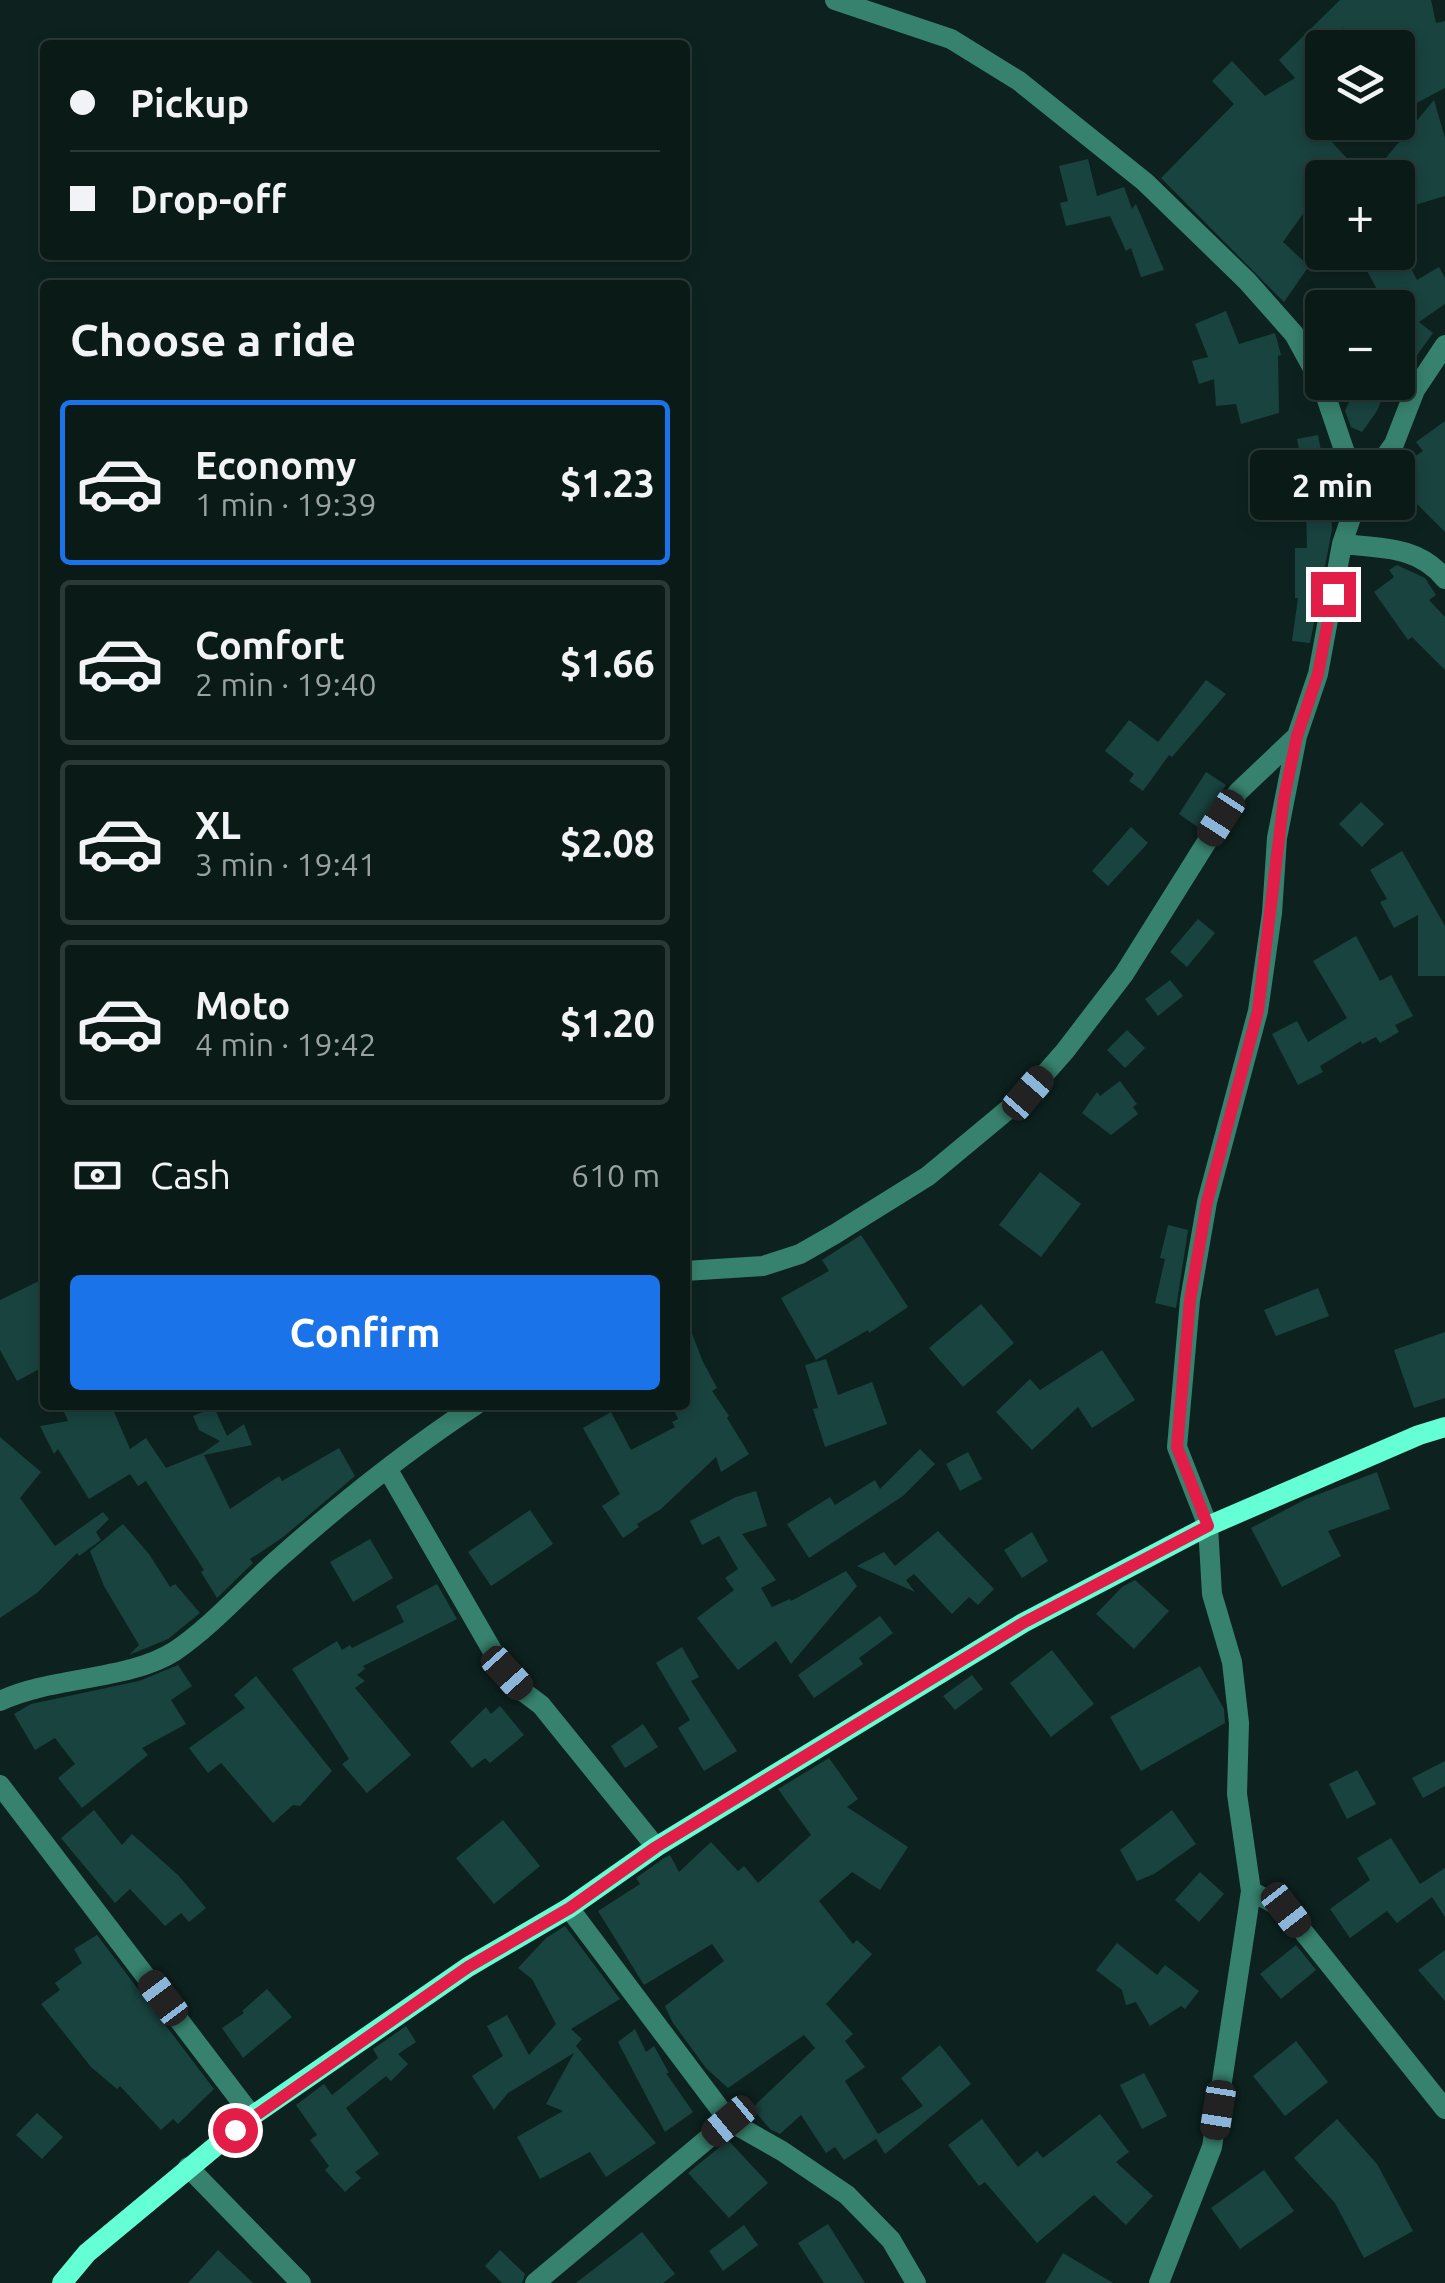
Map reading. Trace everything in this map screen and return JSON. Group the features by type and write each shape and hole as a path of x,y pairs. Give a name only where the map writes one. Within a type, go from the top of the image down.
{"main road":[{"path":"62,2283 87,2252 252,2116 468,1967 570,1908 656,1847 1023,1623 1208,1526 1419,1434 1445,1427"}],"street":[{"path":"835,0 951,39 1019,81 1145,182 1247,281 1294,334 1322,385 1358,494"},
{"path":"1159,2283 1212,2146 1251,1891 1237,1794 1239,1723 1232,1662 1212,1594 1208,1526 1177,1447 1190,1300 1207,1202 1258,1011 1272,913 1277,838 1297,736 1318,674 1342,544 1358,494 1394,444 1415,390 1445,344"},
{"path":"1342,544 1412,552 1445,579"},
{"path":"690,1271 763,1266 800,1254 928,1176 1028,1093 1124,974 1238,792 1297,736"},
{"path":"0,1701 68,1680 144,1666 174,1651 223,1612 302,1538 427,1438 469,1410"},
{"path":"388,1470 496,1657 525,1693 541,1705 656,1847"},
{"path":"0,1785 252,2116"},
{"path":"1251,1891 1286,1910 1445,2109"},
{"path":"570,1908 729,2121 847,2195 891,2240 916,2283"},
{"path":"535,2283 729,2121"},
{"path":"188,2167 300,2283"}],"building":[{"path":"1340,0 1431,0 1436,23 1445,21 1445,88 1415,104 1415,30 1310,30"},
{"path":"1305,34 1305,140 1330,140 1348,160 1305,160 1305,211 1283,242 1305,262 1306,270 1284,302 1161,178 1234,104 1212,81 1232,61 1265,96 1295,78 1279,60"},
{"path":"1434,100 1445,138 1445,196 1415,205 1415,160 1385,159 1401,140 1415,140 1415,123"},
{"path":"1088,159 1097,196 1124,187 1132,209 1136,204 1164,270 1141,277 1131,248 1126,251 1110,216 1066,226 1060,203 1068,201 1059,166"},
{"path":"1439,267 1445,278 1445,304 1419,322 1433,333 1415,358 1415,290 1377,290 1367,270 1412,270 1417,280"},
{"path":"1226,311 1239,344 1275,333 1281,355 1279,413 1241,424 1236,404 1216,406 1214,379 1199,384 1192,361 1208,357 1195,324"},
{"path":"1350,400 1382,400 1362,432 1351,427 1345,411"},
{"path":"1445,421 1445,532 1416,503 1396,517 1381,500 1411,473 1404,464 1423,451 1416,442"},
{"path":"1318,435 1332,530 1310,643 1292,641 1298,598 1295,548 1307,548 1306,506 1310,506 1297,439"},
{"path":"1397,565 1425,578 1436,595 1429,600 1445,617 1445,670 1412,637 1408,640 1374,592 1394,577 1389,570"},
{"path":"1206,680 1226,694 1172,757 1169,755 1143,791 1129,781 1134,774 1105,751 1129,720 1158,742"},
{"path":"1206,772 1226,785 1199,828 1179,814"},
{"path":"1361,802 1384,824 1362,847 1339,824"},
{"path":"1131,827 1148,843 1108,886 1092,871"},
{"path":"1402,851 1445,926 1445,976 1418,976 1418,915 1394,928 1380,902 1387,899 1370,870"},
{"path":"1198,919 1215,933 1187,967 1170,952"},
{"path":"1356,936 1380,981 1391,975 1413,1016 1395,1025 1399,1032 1380,1043 1376,1037 1362,1044 1361,1041 1320,1066 1323,1072 1298,1085 1272,1034 1297,1021 1308,1042 1347,1018 1313,961"},
{"path":"1170,980 1183,996 1158,1016 1145,999"},
{"path":"1127,1030 1145,1048 1125,1068 1107,1050"},
{"path":"1120,1081 1137,1104 1133,1107 1138,1114 1111,1135 1082,1113 1097,1092 1100,1096"},
{"path":"1040,1172 1081,1204 1041,1257 999,1225"},
{"path":"1168,1225 1188,1230 1176,1308 1155,1303"},
{"path":"861,1235 908,1307 869,1333 868,1330 816,1360 781,1298 829,1271 822,1260"},
{"path":"40,1280 40,1369 17,1381 0,1350 0,1300"},
{"path":"1318,1288 1329,1316 1276,1336 1264,1310"},
{"path":"981,1304 1014,1343 963,1387 929,1348"},
{"path":"690,1328 717,1388 712,1391 749,1454 721,1472 716,1457 661,1509 623,1538 602,1506 620,1494 583,1428 611,1412 631,1450 675,1427 672,1422 678,1419 674,1410 690,1410"},
{"path":"1445,1332 1445,1398 1414,1408 1394,1350"},
{"path":"1102,1350 1135,1400 1092,1428 1078,1407 1032,1450 996,1412 1030,1379 1040,1390"},
{"path":"826,1359 838,1395 872,1382 887,1424 825,1447 805,1365"},
{"path":"63,1410 113,1410 130,1449 146,1438 166,1468 203,1453 220,1441 199,1430 193,1416 215,1410 227,1436 244,1424 252,1445 204,1455 230,1509 279,1476 282,1481 339,1448 355,1476 282,1538 250,1559 253,1563 217,1598 201,1572 204,1570 146,1481 138,1486 130,1474 89,1499 58,1449 54,1454 40,1426 68,1421"},
{"path":"0,1437 41,1472 20,1498 55,1546 103,1512 109,1519 96,1532 101,1540 79,1556 77,1553 37,1593 0,1618"},
{"path":"920,1449 935,1464 903,1496 809,1558 787,1524 830,1497 835,1505 875,1480 880,1489"},
{"path":"968,1452 982,1479 960,1491 946,1464"},
{"path":"1377,1472 1390,1509 1328,1531 1341,1556 1282,1587 1251,1528 1306,1499"},
{"path":"756,1491 767,1526 742,1534 776,1580 761,1588 772,1607 846,1571 857,1586 791,1664 776,1641 738,1670 697,1618 734,1590 725,1578 738,1569 719,1536 702,1545 690,1521"},
{"path":"530,1510 553,1544 491,1586 468,1552"},
{"path":"123,1524 170,1587 175,1584 200,1613 168,1639 129,1655 139,1645 104,1586 90,1551"},
{"path":"938,1531 994,1589 978,1605 969,1597 952,1614 914,1574 906,1580 915,1592 857,1566 884,1552 895,1566"},
{"path":"1032,1532 1048,1561 1022,1578 1004,1550"},
{"path":"370,1539 393,1578 353,1602 330,1562"},
{"path":"1135,1580 1169,1611 1134,1649 1096,1614 1122,1587"},
{"path":"437,1584 457,1619 363,1666 365,1669 357,1675 365,1681 355,1688 411,1755 367,1793 342,1764 349,1759 292,1669 337,1641 342,1650 350,1645 352,1648 404,1622 396,1606"},
{"path":"880,1616 893,1633 859,1658 863,1664 814,1698 798,1675"},
{"path":"682,1647 699,1677 691,1681 737,1751 704,1771 678,1728 690,1720 656,1663"},
{"path":"1052,1650 1094,1704 1051,1737 1010,1683"},
{"path":"178,1665 192,1686 171,1700 186,1724 142,1748 148,1755 82,1808 58,1778 75,1764 55,1738 35,1750 14,1714 31,1704 139,1681"},
{"path":"1200,1666 1224,1709 1225,1723 1141,1771 1110,1717"},
{"path":"972,1675 983,1689 955,1710 943,1696"},
{"path":"256,1676 332,1771 300,1806 293,1805 273,1823 221,1763 208,1773 189,1748 245,1708 234,1695"},
{"path":"500,1706 524,1735 490,1763 485,1758 472,1768 450,1742 486,1707 491,1714"},
{"path":"643,1724 658,1747 625,1768 611,1746"},
{"path":"829,1758 858,1799 847,1807 908,1847 880,1890 852,1872 819,1901 853,1944 857,1940 872,1954 826,2004 853,2034 845,2041 865,2067 845,2081 878,2134 923,2106 901,2078 940,2045 971,2084 885,2154 876,2139 844,2160 835,2147 826,2153 801,2115 780,2134 770,2129 752,2108 815,2048 804,2035 728,2088 706,2068 665,2006 724,1961 712,1944 644,1985 598,1911 640,1884 636,1878 664,1858 670,1855 679,1872 711,1842 738,1871 744,1866 758,1883 811,1835 778,1789"},
{"path":"1445,1761 1445,1786 1423,1798 1412,1778"},
{"path":"1357,1770 1376,1804 1347,1819 1329,1784"},
{"path":"94,1810 122,1845 132,1834 178,1875 206,1908 189,1922 181,1913 165,1926 130,1889 115,1903 61,1838"},
{"path":"1172,1810 1196,1844 1154,1874 1137,1881 1120,1850"},
{"path":"503,1820 540,1866 494,1904 456,1858"},
{"path":"1391,1838 1420,1884 1445,1868 1445,1917 1432,1897 1397,1923 1387,1911 1350,1938 1330,1909 1370,1880 1357,1858"},
{"path":"1200,1872 1224,1894 1199,1922 1175,1900"},
{"path":"565,1926 620,1999 571,2029 582,2039 576,2046 656,2143 606,2177 590,2152 540,2179 517,2137 563,2111 546,2104 574,2053 508,2093 494,2110 472,2076 503,2056 487,2026 507,2015 529,2055 556,2024 532,1979 518,1968 546,1938"},
{"path":"97,1935 214,2089 178,2124 173,2119 161,2130 120,2086 117,2089 91,2067 41,2004 60,1990 55,1983 82,1963 74,1949"},
{"path":"1117,1943 1157,1975 1165,1965 1199,1991 1185,2009 1181,2006 1150,2026 1136,2002 1126,2005 1122,1990 1096,1970"},
{"path":"1296,1945 1316,1970 1281,1999 1260,1974"},
{"path":"1445,1950 1445,2001 1418,1970"},
{"path":"267,1989 292,2017 243,2058 222,2028 244,2013"},
{"path":"406,2026 416,2042 398,2054 408,2064 391,2081 386,2076 346,2108 379,2154 355,2172 361,2178 345,2192 325,2170 329,2166 310,2140 317,2135 296,2105 324,2084 332,2095 378,2058 373,2049"},
{"path":"635,2029 646,2052 654,2046 666,2073 693,2112 665,2132 618,2042"},
{"path":"1296,2041 1328,2082 1285,2116 1253,2076"},
{"path":"1144,2073 1167,2116 1142,2129 1120,2085"},
{"path":"37,2113 63,2137 42,2159 16,2135"},
{"path":"1100,2114 1129,2152 1116,2162 1153,2196 1126,2225 1094,2195 1037,2243 985,2182 979,2186 948,2145 982,2119 1018,2167 1037,2151 1043,2158"},
{"path":"1337,2119 1377,2164 1413,2231 1364,2258 1335,2203 1294,2158"},
{"path":"728,2140 768,2183 729,2218 688,2173"},
{"path":"1264,2170 1294,2211 1240,2249 1211,2208"},
{"path":"828,2224 865,2283 824,2283 798,2243"},
{"path":"744,2225 758,2245 723,2271 709,2251"},
{"path":"642,2232 675,2274 663,2283 576,2283"},
{"path":"218,2250 253,2283 188,2283"},
{"path":"500,2250 525,2274 522,2283 502,2283 485,2266"},
{"path":"1063,2253 1113,2283 1045,2283"}],"route":[{"path":"235,2130 468,1967 570,1908 656,1847 1023,1623 1208,1526 1177,1447 1190,1300 1207,1202 1258,1011 1284,798 1297,736 1318,674 1333,594"}]}
